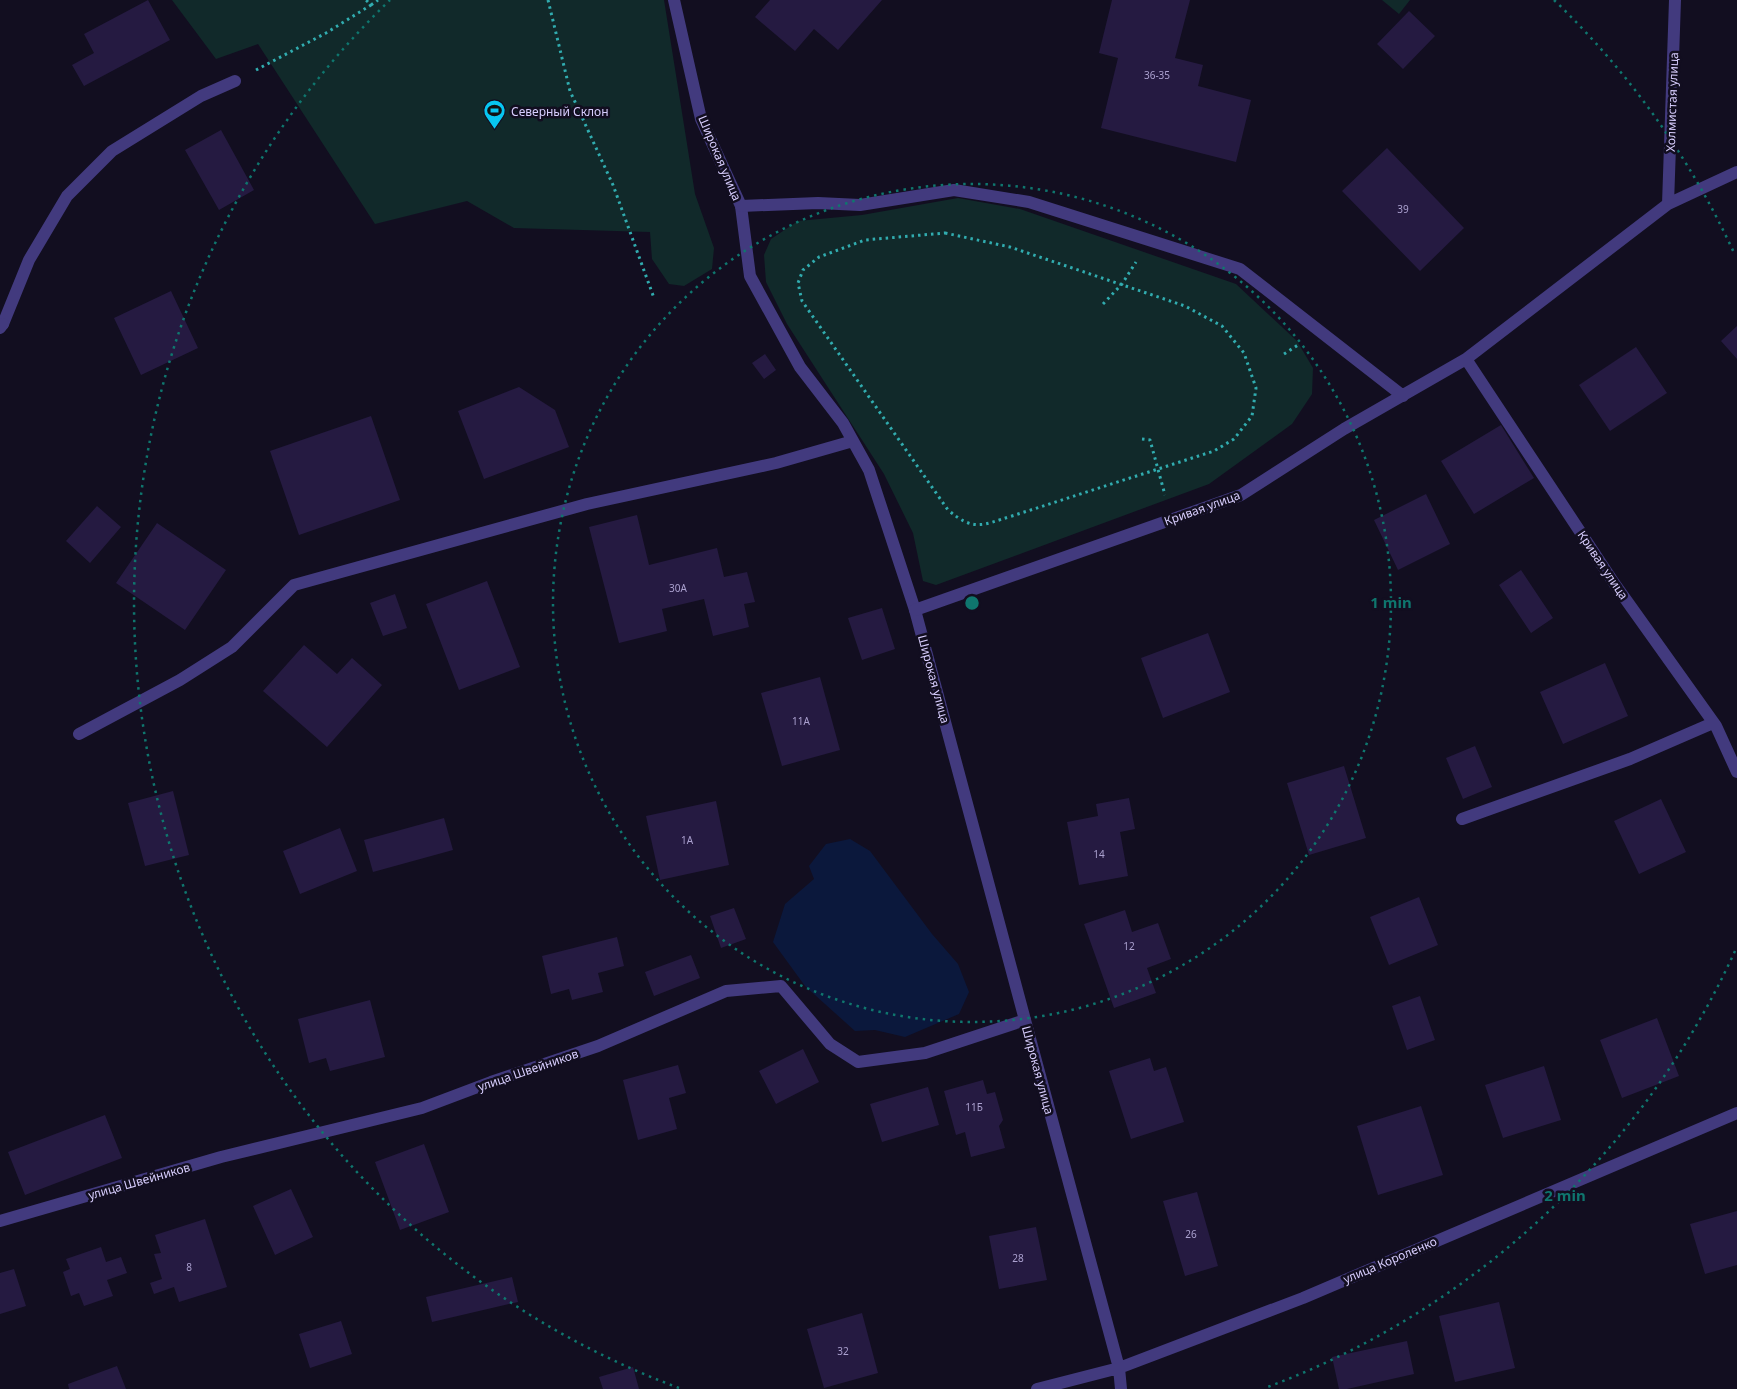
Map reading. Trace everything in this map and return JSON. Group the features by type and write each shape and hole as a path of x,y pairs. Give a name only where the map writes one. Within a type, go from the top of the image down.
{"street":[{"name":"Широкая улица","path":"674,0 701,119 740,206 750,276 800,367 843,423 869,470 915,610 1119,1368 1121,1389"},
{"name":"Холмистая улица","path":"1668,204 1675,0"},
{"path":"1,326 29,260 68,196 112,151 201,96 235,81"},
{"name":"Кривая улица","path":"915,610 1241,495 1344,429 1466,359 1668,204 1737,172"},
{"path":"740,206 818,203 860,206 954,190 1029,202 1240,269 1403,396"},
{"name":"Кривая улица","path":"1466,359 1614,583 1716,726 1737,772"},
{"path":"79,734 180,680 232,647 294,585 587,504 776,463 853,442"},
{"path":"1462,818 1630,759 1713,723"},
{"name":"улица Швейников","path":"0,1221 221,1157 422,1108 491,1082 598,1046 726,991 781,986 830,1044 858,1062 925,1052 1025,1020"},
{"name":"улица Короленко","path":"1036,1389 1119,1368 1303,1298 1737,1113"}],"path":[{"path":"366,0 371,5"},
{"path":"235,81 326,32 378,0"},
{"path":"548,0 570,91 613,185 654,298"},
{"path":"945,233 1010,246 1185,306 1222,326 1244,353 1256,388 1252,416 1234,439 1214,451 1158,469 978,526 961,521 948,510 802,300 798,283 803,270 819,257 864,240 945,233"},
{"path":"1103,304 1122,284 1149,240"},
{"path":"1284,354 1300,344"},
{"path":"1142,439 1150,440 1172,520"}],"green space":[{"name":"Северный Склон","path":"172,0 664,0 695,194 714,248 712,269 684,286 669,284 652,259 650,232 514,228 467,201 375,224 258,44 216,59"},
{"path":"1382,0 1410,0 1399,14"},
{"path":"958,198 1020,209 1236,284 1297,341 1313,368 1312,394 1292,424 1209,484 936,585 923,581 913,533 884,474 787,324 766,282 764,255 771,239 798,221 862,215"}],"water":[{"path":"850,839 870,851 932,934 958,964 969,992 959,1014 905,1037 875,1030 855,1031 805,986 773,942 785,904 814,879 809,866 826,844"}],"building":[{"path":"148,0 170,40 84,86 72,65 94,53 84,34"},
{"path":"770,0 882,0 838,50 814,29 795,51 755,17"},
{"path":"1112,0 1190,0 1175,58 1203,65 1198,86 1251,100 1236,162 1101,128 1118,58 1099,53"},
{"path":"1409,11 1435,36 1403,69 1377,44"},
{"path":"221,130 254,190 219,210 185,150"},
{"path":"1387,148 1464,228 1420,271 1342,191"},
{"path":"171,291 198,348 141,375 114,318"},
{"path":"1737,326 1737,359 1721,341"},
{"path":"1636,347 1667,393 1610,431 1579,385"},
{"path":"765,354 776,370 764,379 752,363"},
{"path":"519,387 555,410 569,447 484,479 458,411"},
{"path":"371,416 400,500 299,535 270,451"},
{"path":"1501,425 1534,478 1474,514 1441,461"},
{"path":"1426,494 1450,544 1398,570 1374,520"},
{"path":"97,506 121,527 90,563 66,541"},
{"path":"637,515 649,565 717,548 724,577 747,572 755,602 744,604 749,627 713,636 704,599 662,609 667,631 619,643 589,527"},
{"path":"157,523 226,570 185,630 116,583"},
{"path":"1521,570 1553,618 1531,633 1499,585"},
{"path":"487,581 520,667 459,690 426,604"},
{"path":"395,594 407,628 383,636 370,603"},
{"path":"882,608 895,649 862,660 848,618"},
{"path":"1208,633 1230,692 1163,718 1141,658"},
{"path":"304,645 337,674 352,658 382,685 327,747 263,691"},
{"path":"1605,663 1628,716 1563,744 1540,692"},
{"path":"820,677 840,750 782,766 761,693"},
{"path":"1475,746 1492,787 1463,799 1446,758"},
{"path":"1344,766 1366,838 1309,855 1287,783"},
{"path":"173,791 189,855 145,866 128,803"},
{"path":"1129,798 1135,829 1120,832 1128,876 1079,885 1067,822 1098,816 1096,804"},
{"path":"1661,799 1686,852 1639,874 1614,821"},
{"path":"716,801 729,865 660,880 646,816"},
{"path":"444,818 453,850 373,872 364,840"},
{"path":"340,828 357,871 300,894 283,851"},
{"path":"1419,897 1438,945 1389,965 1370,917"},
{"path":"734,908 746,939 721,948 710,916"},
{"path":"1125,910 1132,932 1158,923 1171,959 1147,968 1156,993 1114,1008 1084,924"},
{"path":"617,937 624,966 598,973 603,992 572,1000 569,989 551,994 542,956"},
{"path":"691,955 700,978 654,996 645,972"},
{"path":"1420,996 1435,1040 1407,1050 1392,1006"},
{"path":"370,1000 385,1057 330,1071 326,1058 309,1063 298,1019"},
{"path":"1657,1018 1679,1076 1622,1098 1600,1040"},
{"path":"803,1049 819,1082 776,1104 759,1071"},
{"path":"1150,1058 1154,1071 1166,1067 1184,1122 1131,1139 1109,1071"},
{"path":"678,1065 686,1093 669,1098 677,1129 638,1140 623,1080"},
{"path":"1544,1066 1561,1120 1503,1138 1485,1085"},
{"path":"983,1080 987,1094 995,1092 1003,1120 999,1126 1005,1148 971,1157 965,1132 956,1135 944,1091"},
{"path":"928,1087 939,1125 882,1142 870,1104"},
{"path":"1421,1106 1443,1175 1378,1195 1357,1126"},
{"path":"105,1115 122,1158 25,1195 8,1152"},
{"path":"424,1144 449,1212 400,1230 375,1162"},
{"path":"291,1189 313,1237 275,1255 253,1206"},
{"path":"1197,1192 1218,1266 1185,1276 1163,1201"},
{"path":"1737,1211 1737,1265 1705,1274 1690,1224"},
{"path":"205,1219 227,1287 179,1302 174,1287 154,1294 150,1283 162,1279 154,1254 161,1253 155,1235"},
{"path":"1036,1227 1047,1280 999,1289 989,1236"},
{"path":"101,1247 106,1262 121,1257 127,1273 107,1280 113,1296 84,1306 79,1293 71,1296 63,1272 70,1269 66,1259"},
{"path":"14,1269 26,1306 0,1314 0,1273"},
{"path":"512,1277 518,1302 432,1322 426,1297"},
{"path":"1499,1302 1515,1368 1455,1382 1439,1316"},
{"path":"862,1313 878,1373 824,1388 807,1329"},
{"path":"341,1321 352,1354 310,1368 299,1334"},
{"path":"1407,1341 1414,1374 1347,1389 1339,1389 1332,1357"},
{"path":"117,1366 126,1389 69,1389 68,1384"},
{"path":"633,1367 639,1389 603,1389 599,1377"}],"place":[{"name":"Северный Склон","path":"495,130"}]}
